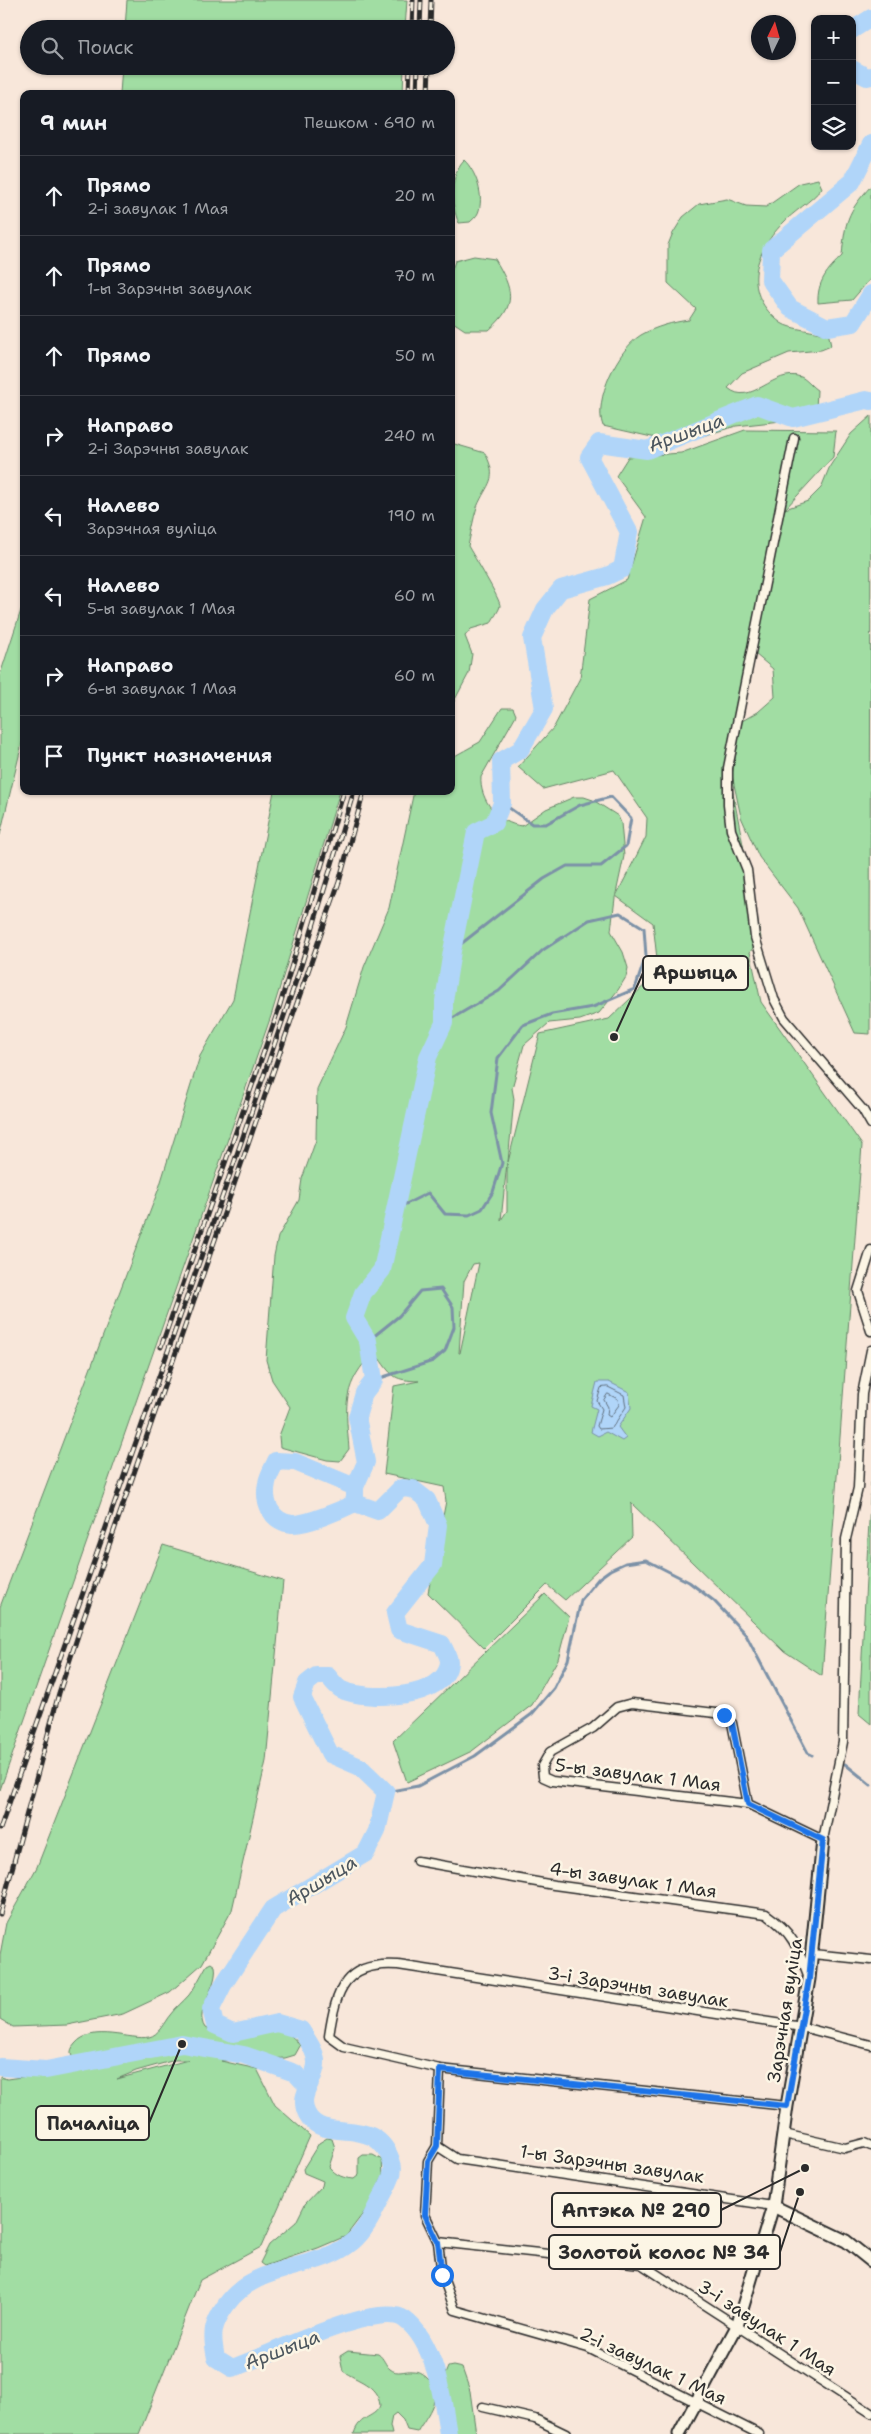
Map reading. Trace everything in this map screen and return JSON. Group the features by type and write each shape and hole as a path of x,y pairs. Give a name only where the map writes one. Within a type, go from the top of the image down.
{"street":[{"path":"794,438 728,768 728,805 731,830 747,870 755,937 774,1000 784,1018 863,1110 871,1124"},
{"path":"871,1250 858,1291 871,1331"},
{"path":"823,1840 844,1742 846,1539 858,1488 862,1394 871,1350"},
{"name":"5-ы завулак 1 Мая","path":"748,1804 732,1723 724,1715 715,1713 632,1703 617,1707 593,1728 550,1752 542,1766 543,1777 552,1781 748,1804 823,1840"},
{"name":"Зарэчная вуліца","path":"679,2434 737,2326 773,2206 787,2106 809,1979 823,1840"},
{"name":"4-ы завулак 1 Мая","path":"417,1861 554,1885 766,1914 783,1926 796,1944 809,1979"},
{"path":"812,1954 871,1960"},
{"name":"3-і Зарэчны завулак","path":"440,2070 344,2047 329,2036 333,2010 344,1983 357,1970 379,1964 398,1965 802,2027 871,2045"},
{"path":"438,2242 425,2215 428,2161 437,2146 440,2070 787,2106"},
{"path":"784,2134 845,2148 864,2143 871,2146"},
{"name":"1-ы Зарэчны завулак","path":"437,2146 457,2159 773,2206 846,2241 871,2261"},
{"name":"3-і завулак 1 Мая","path":"438,2242 641,2264 871,2413"},
{"name":"2-і завулак 1 Мая","path":"438,2242 442,2275 455,2310 588,2348 759,2434"},
{"path":"483,2407 535,2419 566,2434"}],"green space":[{"path":"127,0 407,0 406,20 126,20"},
{"path":"121,75 404,75 403,90 120,90"},
{"path":"464,160 476,177 480,192 480,207 470,222 459,223 455,212 455,177 459,166"},
{"path":"818,179 822,188 782,224 764,248 756,274 757,287 761,300 769,312 781,323 829,336 831,346 821,350 789,353 742,373 728,388 737,393 745,393 754,391 781,377 791,375 801,377 817,390 816,410 809,418 736,426 686,441 665,440 603,426 601,403 610,376 624,351 632,342 646,332 664,325 689,320 696,309 668,283 668,245 683,217 699,204 727,199 746,206 766,207 800,183"},
{"path":"871,186 871,278 852,300 818,303 819,289 824,277 842,256 844,234 852,211"},
{"path":"474,256 495,259 506,280 510,297 508,305 505,313 489,330 465,330 455,323 455,261"},
{"path":"871,416 870,1034 855,1033 798,908 759,857 741,817 732,775 742,721 758,712 775,697 773,669 755,654 780,526 727,762 761,938 750,952 761,1002 862,1145 822,1676 784,1651 631,1503 632,1537 565,1600 547,1585 484,1648 428,1593 446,1501 444,1487 384,1474 394,1386 419,1381 399,1379 391,1374 379,1358 369,1357 354,1379 347,1400 349,1449 340,1461 327,1460 280,1447 279,1436 290,1407 272,1380 266,1360 274,1256 278,1237 299,1200 302,1179 316,1140 317,1089 346,1027 364,967 389,908 413,795 455,795 455,756 480,742 502,708 513,708 516,715 481,777 483,794 498,816 506,821 522,826 546,809 574,797 584,797 593,800 618,816 621,823 624,856 615,898 611,931 623,952 628,968 626,977 618,990 599,1013 580,1020 549,1023 524,1045 512,1088 514,1099 508,1162 540,1034 609,1019 650,980 657,959 653,923 616,896 646,837 647,818 614,770 543,789 518,767 554,727 580,678 590,599 627,580 646,517 616,476 628,457 681,453 745,430 836,431 833,457 785,509 808,501 821,488 830,466 851,434","holes":["507,1163 507,1211 501,1220","479,1263 460,1353 464,1281 473,1264"]},
{"path":"455,444 485,453 491,469 490,481 477,507 468,546 492,587 500,606 491,623 471,629 465,636 472,654 469,673 455,699"},
{"path":"20,613 20,752 0,835 0,675"},
{"path":"273,795 339,795 271,1016 0,1790 0,1607 159,1188 200,1056 233,999"},
{"path":"871,1483 871,1724 859,1714"},
{"path":"163,1545 283,1581 266,1761 232,1910 202,1964 170,1992 123,2014 67,2025 13,2027 0,2019 0,1955 6,1923 37,1867"},
{"path":"545,1594 569,1617 558,1659 532,1705 472,1751 407,1782 393,1741"},
{"path":"211,1963 215,1966 215,1974 202,2014 205,2028 231,2036 276,2031 285,2033 293,2038 300,2046 295,2055 285,2058 221,2061 257,2069 275,2105 310,2136 261,2247 200,2280 139,2434 0,2434 0,2077 7,2079 71,2070 77,2064 71,2054 73,2047 82,2038 91,2035 112,2034 141,2038 153,2036 172,2012 189,1995 207,1965","holes":["175,2060 188,2060 117,2079 136,2071"]},
{"path":"327,2138 332,2139 335,2148 329,2167 340,2176 354,2179 359,2175 359,2158 363,2155 373,2155 382,2160 383,2175 368,2207 346,2236 318,2248 264,2266 260,2263 269,2245 296,2222 305,2204 322,2186 323,2181 304,2173 303,2169 319,2143"},
{"path":"348,2351 378,2354 393,2371 421,2373 432,2384 435,2397 433,2404 417,2432 407,2430 403,2420 396,2413 392,2416 390,2426 392,2434 354,2434 360,2423 375,2412 380,2405 375,2392 371,2388 343,2371 340,2356"},
{"path":"448,2367 462,2368 470,2391 476,2434 454,2434 444,2377"}],"water":[{"path":"597,1382 609,1382 629,1392 631,1408 618,1427 626,1438 622,1441 606,1432 598,1436 591,1432 597,1409 591,1406"}],"waterway":[{"name":"Аршыца","path":"856,27 871,18"},
{"name":"Аршыца","path":"856,71 867,77 871,76"},
{"name":"Аршыца","path":"871,144 852,182 771,250 770,280 790,308 827,327 853,323 871,294"},
{"name":"Аршыца","path":"448,2434 440,2388 430,2356 415,2329 404,2319 390,2315 370,2317 320,2333 232,2368 216,2358 213,2342 215,2324 218,2318 226,2305 239,2291 253,2281 269,2274 321,2259 337,2252 357,2238 372,2215 388,2185 393,2171 392,2163 384,2147 374,2138 363,2133 325,2128 315,2123 307,2114 304,2101 315,2071 316,2060 311,2046 301,2030 277,2023 233,2033 215,2025 211,2009 223,1985 273,1909 366,1853 377,1831 386,1792 360,1767 330,1754 302,1697 307,1683 316,1676 328,1676 340,1689 354,1694 369,1696 404,1694 435,1684 445,1675 449,1662 442,1644 399,1630 395,1613 433,1565 438,1525 427,1500 413,1489 401,1488 378,1511 355,1503 355,1487 366,1462 357,1417 364,1393 374,1380 368,1341 354,1318 363,1293 382,1270 428,1057 444,1023 444,1001 452,951 476,832 494,823 502,803 501,761 520,750 544,709 532,638 545,609 561,589 607,576 622,569 629,532 589,457 599,443 647,450 757,405 793,418 866,400 871,401"},
{"path":"452,951 544,879 567,866 601,866 626,846 631,818 611,797 580,805 546,824 532,824 502,803"},
{"path":"396,1209 428,1193 445,1214 469,1215 482,1209 493,1192 502,1163 491,1113 498,1058 523,1025 552,1014 593,1007 635,989 646,956 644,928 620,913 589,920 543,950 499,991 444,1023"},
{"path":"368,1341 399,1316 420,1291 441,1289 453,1307 454,1327 445,1351 433,1361 374,1380"},
{"path":"355,1487 295,1462 276,1461 268,1478 266,1490 270,1510 279,1519 292,1524 314,1520 355,1503"},
{"path":"386,1792 418,1786 475,1756 532,1714 554,1688 568,1660 581,1600 599,1578 610,1570 625,1563 646,1560 689,1582 714,1601 746,1635 808,1753 812,1755"},
{"path":"845,1764 871,1785"},
{"path":"0,2067 46,2070 182,2044 244,2055 295,2073 308,2087"}],"railway":[{"path":"412,20 413,0"},
{"path":"420,20 421,0"},
{"path":"430,20 431,0"},
{"path":"409,90 410,75"},
{"path":"417,90 418,75"},
{"path":"428,90 429,75"},
{"path":"161,1347 279,1008 343,795"},
{"path":"0,1829 234,1163 301,966 353,795"},
{"path":"0,1914 59,1693 339,882 363,795"}],"place":[{"name":"Аршыца","path":"614,1037"},
{"name":"Пачаліца","path":"182,2044"},
{"name":"Аптэка № 290","path":"805,2168"},
{"name":"Золотой колос № 34","path":"800,2192"}],"route":[{"path":"442,2275 438,2242 425,2215 425,2180 428,2161 437,2146 440,2070 787,2106 809,1979 823,1840 748,1804 732,1723 724,1715"}]}
